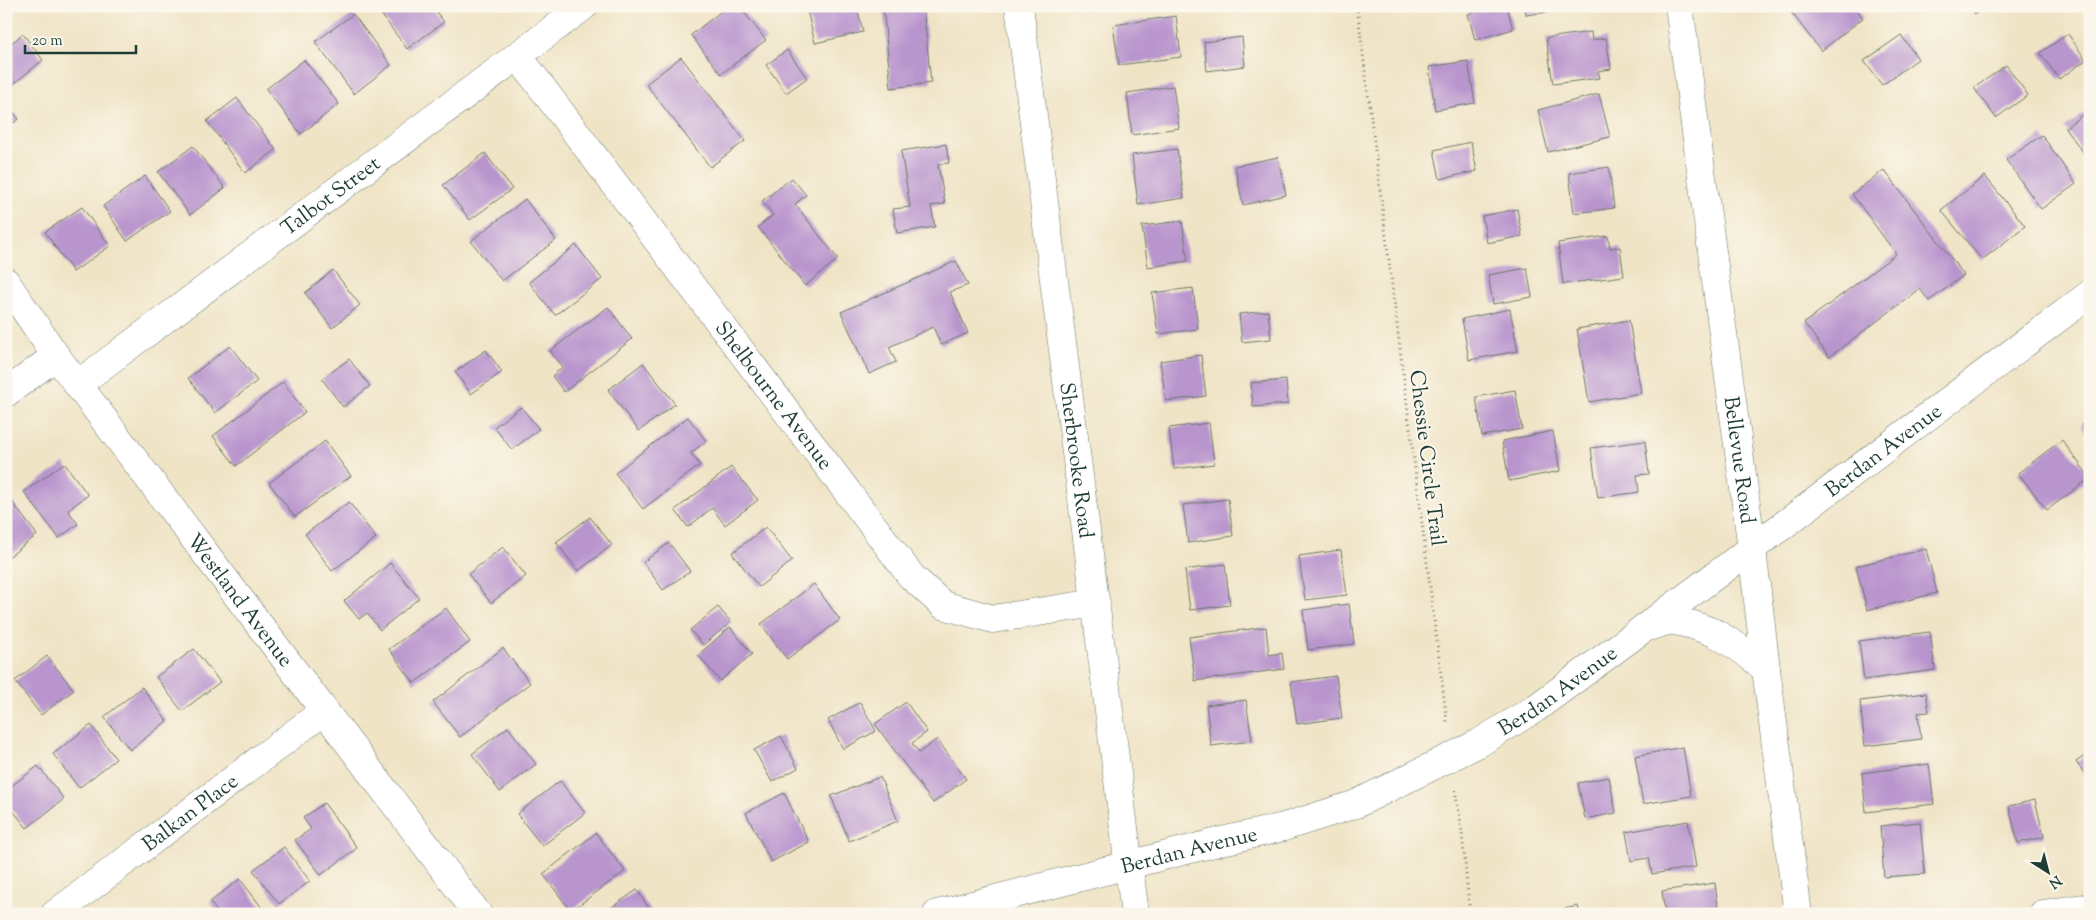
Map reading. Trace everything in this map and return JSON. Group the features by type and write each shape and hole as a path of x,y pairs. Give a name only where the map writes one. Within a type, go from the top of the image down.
{"street":[{"name":"Talbot Street","path":"78,384 584,6"},
{"name":"Sherbrooke Road","path":"1019,6 1135,914"},
{"name":"Bellevue Road","path":"1679,6 1752,549 1798,914"},
{"name":"Shelbourne Avenue","path":"518,56 910,576 944,605 993,619 1096,603"},
{"name":"Westland Avenue","path":"6,282 56,356 478,914"},
{"name":"Berdan Avenue","path":"937,914 1284,827 1347,807 1479,743 1536,708 1752,549 2090,294"},
{"path":"6,393 56,356"},
{"path":"1644,628 1671,620 1693,625 1715,633 1741,649 1766,669"},
{"name":"Balkan Place","path":"55,914 324,711"},
{"path":"2043,914 2090,907"}],"path":[{"name":"Chessie Circle Trail","path":"1357,6 1418,502 1445,704 1450,758 1461,823 1470,914"}],"building":[{"path":"375,6 432,6 444,22 407,49"},
{"path":"728,6 739,6 766,40 721,74 691,35"},
{"path":"806,6 857,6 863,32 815,43"},
{"path":"883,6 923,6 931,83 891,88"},
{"path":"1493,6 1507,6 1513,29 1475,40 1468,14"},
{"path":"1525,6 1583,6 1583,7 1526,15"},
{"path":"1790,6 1854,6 1863,18 1821,51 1788,8"},
{"path":"1970,6 1987,6 1975,14"},
{"path":"353,14 391,65 354,94 315,42"},
{"path":"1176,16 1181,57 1119,65 1113,25"},
{"path":"1591,32 1592,40 1606,38 1611,69 1598,71 1600,78 1553,84 1546,38"},
{"path":"23,34 43,60 6,90 6,47"},
{"path":"2068,34 2086,60 2059,79 2040,53"},
{"path":"1901,35 1918,59 1882,85 1864,61"},
{"path":"1242,37 1245,66 1207,71 1204,42"},
{"path":"787,50 807,78 786,93 766,65"},
{"path":"681,57 745,141 710,167 646,84"},
{"path":"304,60 339,104 301,134 266,89"},
{"path":"1468,61 1475,103 1435,110 1429,67"},
{"path":"2006,65 2028,95 1996,118 1974,88"},
{"path":"1173,86 1179,128 1132,135 1127,93"},
{"path":"1599,94 1610,137 1548,152 1538,110"},
{"path":"237,98 276,150 245,173 207,121"},
{"path":"6,103 19,119 6,128"},
{"path":"2090,109 2090,161 2065,128"},
{"path":"2042,135 2076,184 2041,209 2006,160"},
{"path":"1471,142 1477,171 1440,179 1434,150"},
{"path":"946,144 949,163 938,164 945,204 931,206 935,227 897,233 893,209 910,207 901,151"},
{"path":"193,146 225,188 190,215 158,172"},
{"path":"1177,149 1184,198 1138,205 1132,155"},
{"path":"485,153 512,189 470,220 443,185"},
{"path":"1278,157 1286,195 1243,205 1235,166"},
{"path":"1609,167 1614,208 1574,213 1569,173"},
{"path":"1884,170 1964,275 1929,301 1920,289 1829,357 1804,323 1896,254 1852,194"},
{"path":"145,176 170,211 127,241 103,206"},
{"path":"1985,176 2025,226 1982,260 1941,210"},
{"path":"792,178 806,195 795,204 838,259 805,286 758,227 773,215 762,201"},
{"path":"525,199 556,240 502,281 471,241"},
{"path":"82,207 110,246 73,272 45,232"},
{"path":"1517,209 1522,236 1487,243 1482,216"},
{"path":"1182,221 1188,261 1148,267 1142,226"},
{"path":"1608,236 1610,248 1620,247 1624,276 1563,284 1558,243"},
{"path":"576,245 602,279 555,315 529,282"},
{"path":"956,261 968,285 950,292 968,333 941,345 933,327 889,347 896,362 869,374 841,312"},
{"path":"1527,268 1532,297 1493,304 1488,275"},
{"path":"333,270 360,305 332,328 305,293"},
{"path":"1193,288 1198,329 1158,334 1152,293"},
{"path":"608,307 632,339 564,392 552,376 563,367 550,351"},
{"path":"1510,309 1518,351 1469,360 1462,319"},
{"path":"1268,311 1271,339 1242,342 1239,314"},
{"path":"1629,320 1641,393 1589,402 1577,329"},
{"path":"230,346 257,381 215,413 188,378"},
{"path":"486,350 502,372 471,394 455,372"},
{"path":"1201,355 1206,396 1166,401 1160,361"},
{"path":"349,359 370,386 343,407 322,379"},
{"path":"643,363 675,404 639,431 608,390"},
{"path":"1286,380 1288,404 1253,407 1251,383"},
{"path":"283,382 305,412 236,466 213,436"},
{"path":"1515,390 1522,429 1482,436 1476,397"},
{"path":"521,407 539,429 512,450 494,427"},
{"path":"688,417 706,441 691,453 700,465 643,509 615,473"},
{"path":"2090,418 2090,437 2081,425"},
{"path":"1209,423 1214,464 1174,469 1169,428"},
{"path":"1553,431 1560,471 1509,481 1502,441"},
{"path":"2062,440 2090,478 2047,510 2018,473"},
{"path":"325,441 351,476 295,517 269,483"},
{"path":"1645,441 1649,474 1637,475 1639,492 1598,498 1591,448"},
{"path":"64,463 88,495 68,510 78,524 59,538 24,492"},
{"path":"731,467 758,500 725,525 712,508 688,527 675,510"},
{"path":"10,499 37,535 6,559 6,502"},
{"path":"1228,499 1233,536 1188,543 1183,505"},
{"path":"349,502 376,538 332,571 305,534"},
{"path":"590,517 612,545 578,571 556,542"},
{"path":"766,527 792,561 759,587 732,553"},
{"path":"669,543 690,571 663,590 643,562"},
{"path":"503,547 526,576 491,603 468,574"},
{"path":"1926,549 1937,593 1867,610 1856,566"},
{"path":"1341,550 1347,595 1305,600 1299,556"},
{"path":"390,563 419,598 380,630 367,613 359,619 344,601"},
{"path":"1225,564 1230,605 1190,610 1185,570"},
{"path":"814,584 840,620 787,659 761,624"},
{"path":"1349,604 1354,644 1308,650 1303,610"},
{"path":"718,607 731,622 703,645 690,630"},
{"path":"446,608 470,642 414,683 389,649"},
{"path":"730,627 752,654 720,681 698,655"},
{"path":"1266,627 1269,655 1282,653 1284,669 1195,681 1189,637"},
{"path":"1930,632 1935,670 1864,680 1859,641"},
{"path":"503,648 530,683 460,737 433,702"},
{"path":"194,649 220,682 182,711 156,677"},
{"path":"47,656 74,690 41,715 15,681"},
{"path":"1336,676 1342,718 1297,724 1291,682"},
{"path":"142,687 167,721 130,750 104,717"},
{"path":"1926,693 1929,712 1918,713 1921,739 1865,746 1860,701"},
{"path":"1246,700 1252,741 1211,746 1206,705"},
{"path":"860,702 876,731 843,749 828,720"},
{"path":"906,702 927,732 912,743 919,753 937,739 966,779 933,803 875,724"},
{"path":"91,725 116,759 79,788 53,754"},
{"path":"508,727 536,764 500,792 472,754"},
{"path":"781,736 798,768 772,782 754,750"},
{"path":"1683,747 1691,796 1643,804 1635,756"},
{"path":"2090,752 2090,781 2076,762"},
{"path":"1929,764 1934,804 1866,812 1862,773"},
{"path":"38,766 64,799 27,828 6,802 6,790"},
{"path":"880,777 898,821 849,841 831,796"},
{"path":"1609,777 1616,813 1585,819 1578,783"},
{"path":"560,781 585,813 542,846 517,814"},
{"path":"784,793 809,842 771,862 746,813"},
{"path":"2035,800 2044,837 2018,843 2009,806"},
{"path":"324,803 357,848 321,875 295,840 311,829 303,818"},
{"path":"1688,821 1696,867 1652,874 1649,858 1631,861 1626,832"},
{"path":"1920,822 1925,874 1884,877 1880,826"},
{"path":"596,833 625,871 571,911 543,874"},
{"path":"284,847 310,881 279,904 253,870"},
{"path":"240,879 265,914 219,914 210,902"},
{"path":"1715,883 1719,914 1665,914 1662,891"},
{"path":"637,890 653,914 602,914"},
{"path":"1578,906 1580,914 1546,914 1546,913"}]}
